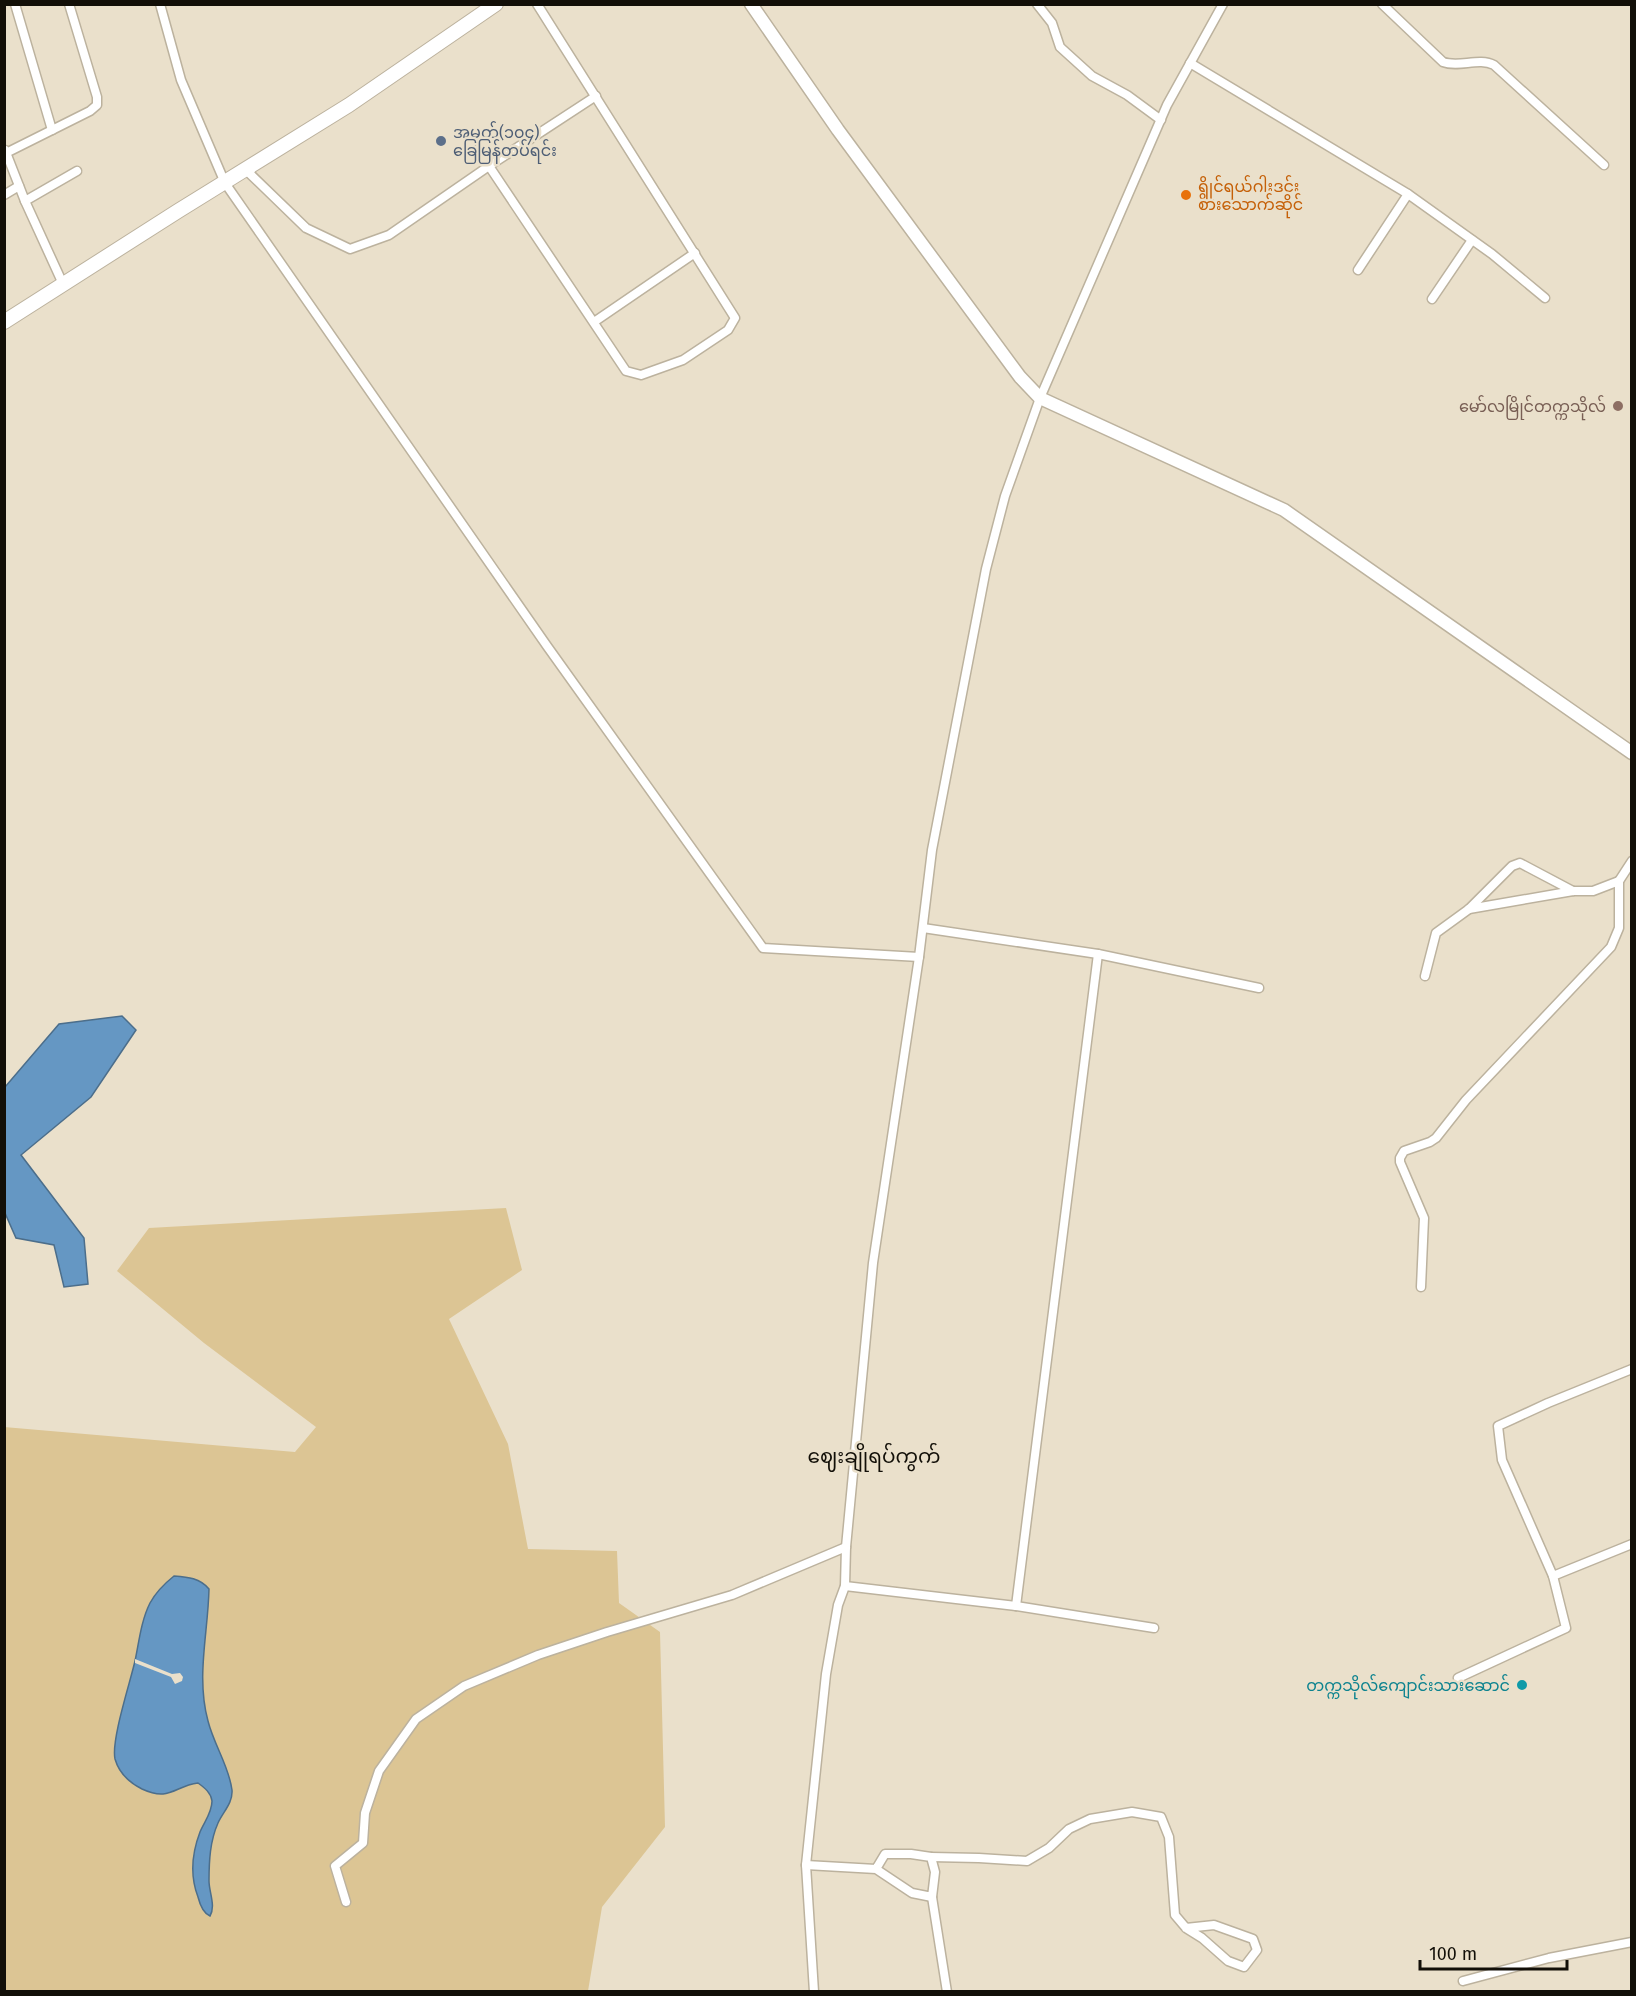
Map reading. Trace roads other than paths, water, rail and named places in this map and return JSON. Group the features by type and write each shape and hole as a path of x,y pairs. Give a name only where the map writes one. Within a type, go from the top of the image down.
{"highway":[{"path":"4,322 349,105 496,4"}],"main road":[{"path":"751,4 845,140 1020,377 1040,398 1284,510 1632,753"}],"street":[{"path":"15,4 52,130"},
{"path":"63,284 5,151 94,109 97,102 69,4"},
{"path":"160,4 181,80 225,183 547,646 763,948 919,957"},
{"path":"489,166 626,371 641,375 683,360 728,330 735,318 537,4"},
{"path":"1037,4 1052,23 1058,43 1084,69 1092,76 1127,95 1161,120"},
{"path":"814,1992 806,1865 826,1674 838,1605 845,1586 846,1547 873,1263 919,957 932,850 986,569 1005,496 1040,398 1161,120 1223,4"},
{"path":"1382,4 1443,62 1451,64 1486,62 1494,65 1604,165"},
{"path":"1190,63 1408,194 1472,240 1545,298"},
{"path":"246,169 306,228 350,249 389,235 596,96"},
{"path":"25,201 77,171"},
{"path":"4,195 19,186"},
{"path":"1358,270 1408,194"},
{"path":"1432,299 1472,240"},
{"path":"594,322 695,253"},
{"path":"1421,1287 1424,1218 1400,1162 1401,1154 1436,1138 1466,1100 1611,947 1619,928 1619,881 1632,861"},
{"path":"1425,976 1434,936 1438,930 1469,909 1516,864 1520,863 1573,891"},
{"path":"1469,909 1573,891 1593,891 1619,881"},
{"path":"923,928 1098,954 1259,988"},
{"path":"1016,1606 1098,954"},
{"path":"1458,1678 1566,1628 1552,1576 1502,1460 1498,1426 1548,1402 1632,1369"},
{"path":"1552,1576 1632,1544"},
{"path":"346,1902 335,1866 363,1843 365,1813 380,1771 416,1719 464,1686 538,1655 732,1595 846,1547"},
{"path":"845,1586 1016,1606 1154,1628"},
{"path":"876,1869 885,1854 1027,1861 1049,1848 1069,1829 1090,1819 1132,1812 1161,1817 1169,1837 1175,1915 1186,1928 1202,1938 1228,1961 1244,1967 1257,1950 1253,1939 1214,1924 1186,1928"},
{"path":"931,1857 935,1872 932,1897 946,1992"},
{"path":"806,1865 876,1869 912,1893 932,1897"},
{"path":"1463,1981 1549,1958 1632,1942"}],"water":[{"path":"122,1016 136,1030 91,1097 21,1155 84,1238 88,1284 64,1287 54,1245 16,1238 5,1213 5,1087 59,1024"},
{"path":"174,1576 198,1580 209,1589 203,1688 208,1721 228,1772 232,1790 231,1799 215,1830 212,1844 209,1881 212,1899 210,1916 201,1906 195,1889 193,1873 197,1840 212,1805 209,1793 198,1783 166,1794 151,1793 129,1781 119,1769 115,1759 118,1725 144,1617 155,1595"}],"place":[{"name":"အမှတ်(၁၀၄) ခြေမြန်တပ်ရင်း","path":"441,141"},
{"name":"ရွိုင်ရယ်ဂါးဒင်း စားသောက်ဆိုင်","path":"1186,195"},
{"name":"မော်လမြိုင်တက္ကသိုလ်","path":"1618,406"},
{"name":"တက္ကသိုလ်ကျောင်းသားဆောင်","path":"1522,1685"}],"district":[{"name":"ဈေးချိုရပ်ကွက်","path":"874,1456"}]}
